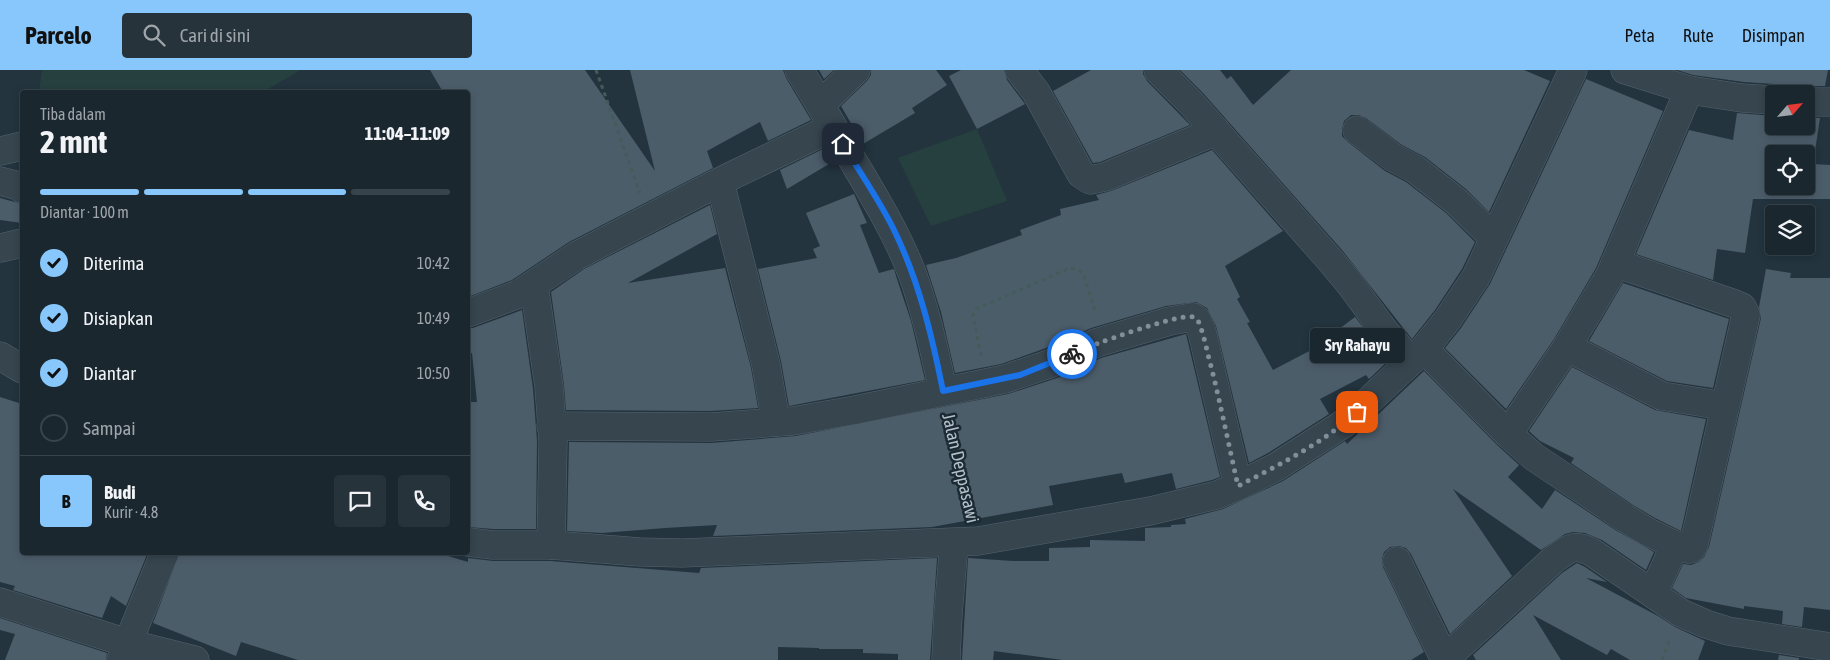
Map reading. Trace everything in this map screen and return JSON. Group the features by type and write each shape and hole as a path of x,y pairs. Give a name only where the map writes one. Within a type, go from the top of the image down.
{"street":[{"name":"Jalan Deppasawi","path":"799,70 894,229 912,274 932,339 943,391"},
{"path":"470,312 519,294 565,262 720,182 827,116 856,70"},
{"path":"1019,70 1036,92 1081,174 1090,180 1105,177 1216,131"},
{"path":"1158,70 1216,131 1330,260 1386,333 1417,355 1534,457 1648,532 1675,546 1691,549 1694,544 1746,315 1742,307 1615,263"},
{"path":"1625,70 1689,90 1765,99"},
{"path":"470,542 492,546 551,545 640,552 682,553 862,544 966,542 1150,511 1217,495 1238,486 1276,467 1346,422 1417,355 1448,319 1476,277 1565,72"},
{"path":"1508,434 1567,347 1600,293 1615,263 1689,90"},
{"path":"1815,102 1830,102"},
{"path":"1357,130 1456,201 1494,238"},
{"path":"0,151 20,146"},
{"path":"0,180 20,187"},
{"path":"720,182 766,365 776,422"},
{"path":"0,248 20,243"},
{"path":"534,285 549,387 553,493 551,545"},
{"path":"551,426 711,426 776,422 855,410 1020,375 1104,341 1187,317 1193,317 1198,320 1202,332 1238,486"},
{"path":"1567,347 1662,396 1725,406"},
{"path":"0,356 20,368"},
{"path":"946,660 948,614 966,542"},
{"path":"1653,593 1675,546"},
{"path":"1397,561 1445,660 1552,561 1570,548 1582,547 1681,613 1721,629 1830,647"},
{"path":"124,652 163,555"},
{"path":"0,602 124,652 195,660"}],"path":[{"path":"596,70 649,220"},
{"path":"982,360 973,315 976,308 1070,268 1079,270 1084,276 1104,341"},
{"name":"Jalan Deppasawi","path":"943,391 966,542"}],"green space":[{"path":"42,70 299,71 266,90 39,90"},
{"path":"977,129 1007,201 931,226 898,158"}],"building":[{"path":"430,70 585,70 655,171 630,70 783,70 811,120 768,141 760,122 707,151 713,168 569,242 512,280 470,296 470,90 442,90"},
{"path":"819,70 834,70 824,79"},
{"path":"871,70 936,70 947,85 912,108 915,113 863,144 841,106 867,81 871,75"},
{"path":"961,70 1004,70 1007,80 1025,104 977,129 949,76"},
{"path":"1091,70 1143,70 1147,81 1190,125 1100,162 1093,163 1053,91"},
{"path":"1180,70 1220,70 1227,79 1231,76 1253,105 1291,70 1524,70 1550,81 1489,212 1466,189 1425,157 1402,145 1366,118 1359,115 1351,115 1344,121 1342,136 1348,142 1385,171 1406,182 1446,213 1475,242 1462,269 1435,310 1412,339 1342,250 1203,93"},
{"path":"1677,70 1828,70 1825,86 1778,85 1693,75"},
{"path":"1586,79 1663,111 1596,268 1554,339 1506,409 1445,348 1461,328 1490,284"},
{"path":"1737,113 1765,115 1765,135 1815,135 1815,118 1820,118 1815,151 1815,145 1765,145 1765,195 1815,195 1815,164 1830,165 1830,199 1753,199 1745,253 1717,249 1713,280 1636,254 1689,130 1733,140"},
{"path":"823,149 829,164 787,189 780,170"},
{"path":"1212,150 1283,231 1225,266 1240,297 1237,299 1250,322 1247,323 1273,370 1338,336 1335,332 1355,317 1389,360 1369,379 1366,375 1320,399 1329,414 1249,463 1216,326 1207,308 1196,302 1166,306 1091,328 1046,348 1001,364 955,373 941,312 926,265 956,258 1022,235 1020,230 1061,215 1060,209 1099,200 1096,195 1111,191"},
{"path":"854,194 867,223 860,225 879,273 894,269 911,321 925,380 789,406 781,361 758,269 817,258 813,249 820,246 806,213"},
{"path":"0,198 20,203 20,223 0,220"},
{"path":"710,205 717,234 628,283 725,268 751,368 758,408 710,411 566,410 551,292 584,269"},
{"path":"1766,269 1791,273 1790,278 1830,278 1830,610 1804,607 1802,627 1782,624 1783,611 1744,606 1744,609 1686,598 1672,588 1683,564 1691,565 1699,562 1709,547 1761,318 1759,307"},
{"path":"1623,283 1729,319 1713,388 1667,381 1589,341"},
{"path":"522,310 533,389 537,441 536,529 470,527 470,402 477,402 472,353 470,354 470,328"},
{"path":"1186,334 1220,477 1212,480 1176,489 1172,473 1125,483 1122,473 1049,486 1053,505 932,527 713,536 717,525 602,533 567,531 569,442 711,443 796,436 1008,394 1057,378 1101,358"},
{"path":"1572,367 1655,410 1706,419 1681,531 1633,505 1571,463 1574,458 1540,441 1529,431"},
{"path":"1424,371 1519,465 1508,477 1542,509 1555,490 1617,531 1654,552 1646,570 1602,540 1585,533 1573,532 1565,534 1541,550 1453,489 1512,576 1450,634 1411,554 1406,548 1399,546 1390,547 1384,552 1382,559 1383,567 1424,652 1411,660 1063,660 994,651 993,660 962,660 968,558 1049,561 1049,548 1090,547 1090,540 1145,541 1145,528 1171,527 1171,525 1186,524 1185,519 1223,509 1283,481 1345,441 1347,444"},
{"path":"0,397 20,403 20,555 147,555 126,606 111,596 102,618 13,590 15,586 0,582"},
{"path":"179,555 445,555 468,562 468,558 493,561 550,561 699,573 701,568 937,558 930,660 898,660 898,654 863,653 863,649 778,647 778,660 298,660 241,642 236,656 153,623"},
{"path":"1577,563 1607,582 1586,578 1675,627 1705,641 1698,660 1630,660 1611,649 1607,655 1533,615 1561,660 1476,660 1473,655 1562,573"},
{"path":"0,618 107,653 106,660 5,660 15,634 0,630"},
{"path":"1779,655 1799,658 1799,660 1778,660"}],"way so far":[{"path":"1072,354 1096,343 1170,321 1187,317 1193,317 1198,320 1238,486 1276,467 1346,422 1357,412"}],"place":[{"name":"Sry Rahayu","path":"1357,412"}],"route":[{"path":"843,144 894,229 924,310 943,391 1020,375 1072,354"}]}
